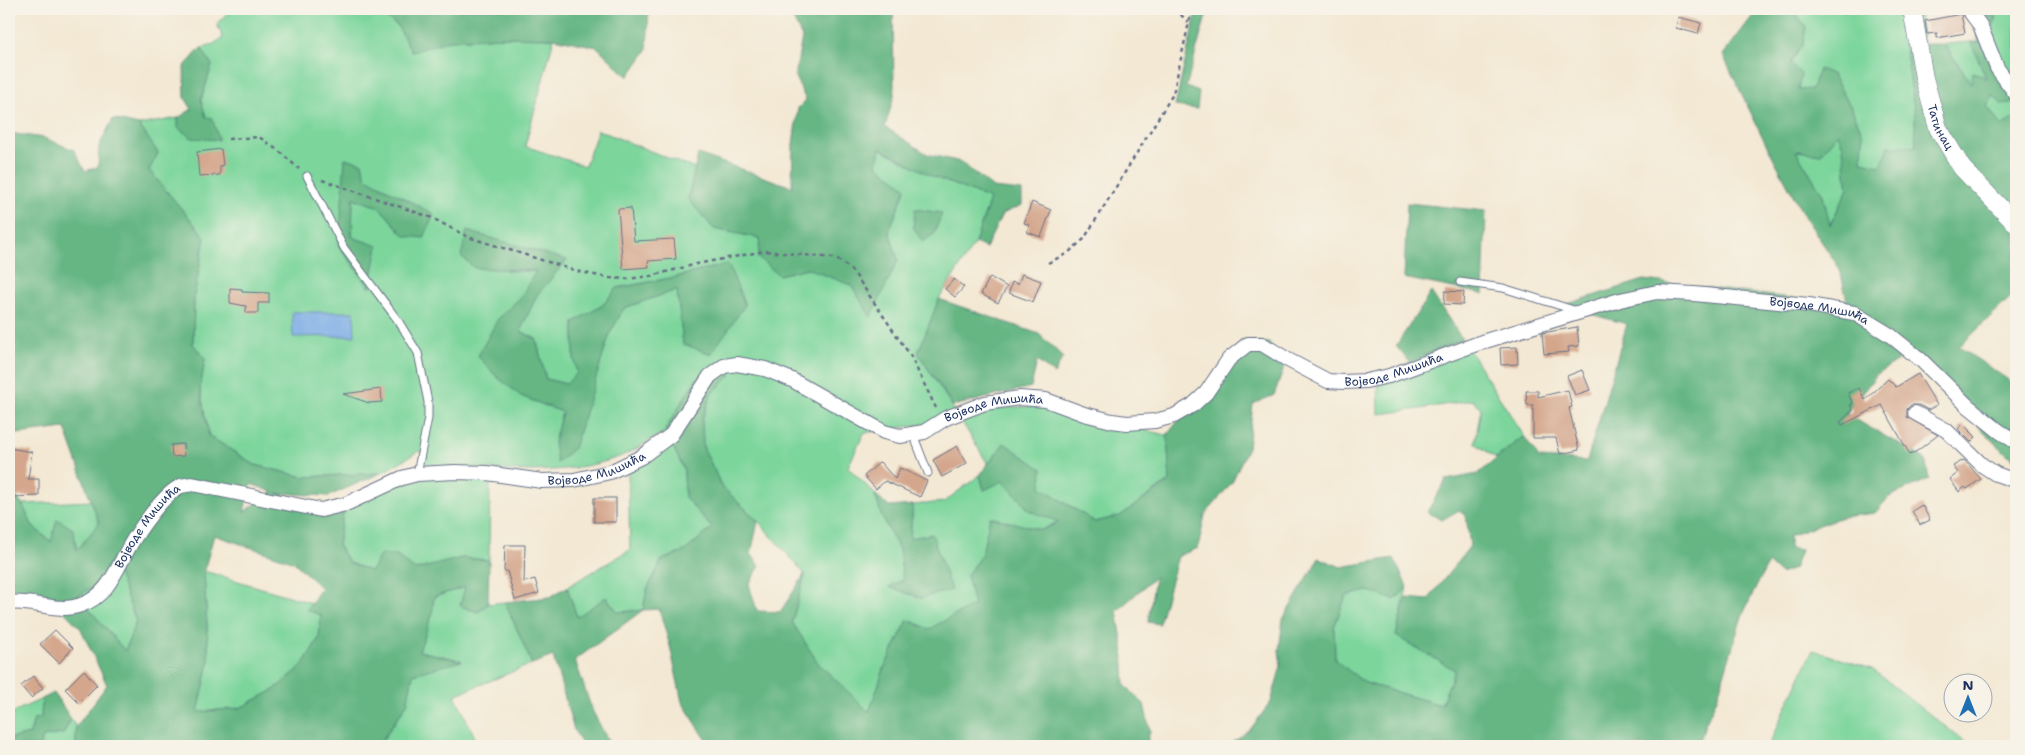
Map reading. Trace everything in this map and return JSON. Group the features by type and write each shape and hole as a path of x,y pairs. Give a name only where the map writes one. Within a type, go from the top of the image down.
{"street":[{"name":"Татинац","path":"1912,9 1924,78 1938,128 1962,168 2016,224"},
{"path":"1968,9 1980,25 1997,68 2016,94"},
{"name":"Војводе Мишића","path":"9,603 19,601 43,606 80,606 94,599 107,587 130,545 159,506 171,493 181,486 192,484 321,510 346,504 402,478 417,474 487,473 542,481 574,480 610,472 641,457 671,435 710,376 724,366 737,364 765,369 792,380 884,432 900,436 924,432 946,418 985,403 1020,398 1046,400 1084,414 1112,421 1127,423 1155,421 1174,416 1193,406 1206,393 1230,359 1248,344 1262,344 1328,381 1366,381 1389,376 1482,342 1620,300 1657,292 1809,305 1854,313 1890,335 1921,360 1968,406 1999,432 2016,442"},
{"path":"1915,413 1946,430 1982,465 1996,474 2016,481"}],"lane":[{"path":"308,176 344,248 399,322 418,353 428,402 428,418 417,474"},
{"path":"1460,282 1503,288 1582,313"},
{"path":"913,434 928,473"}],"path":[{"path":"1175,9 1188,22"},
{"path":"1048,263 1068,253 1084,239 1173,94 1192,9"},
{"path":"228,139 259,137 279,151 308,176 430,217 468,237 580,272 610,278 628,279 651,276 707,262 765,251 833,258 842,262 859,282 910,355 935,407 946,418"}],"green space":[{"path":"231,9 373,9 397,25 412,52 449,40 502,37 554,38 525,146 585,166 598,130 695,169 688,199 714,229 760,238 779,275 807,268 851,285 898,260 889,231 906,188 877,165 880,148 932,176 990,199 975,243 939,299 918,353 960,419 864,433 848,467 875,494 882,517 899,549 903,580 890,587 921,598 910,538 913,505 944,502 980,475 984,490 1003,480 1030,511 1059,521 1042,530 990,518 982,554 967,575 974,605 929,629 908,620 885,666 869,713 818,663 792,622 804,573 758,521 722,487 703,447 702,419 712,393 731,375 696,379 665,430 684,470 685,497 712,528 685,551 662,560 647,589 643,610 577,617 567,587 630,550 628,474 663,432 642,446 619,457 596,464 572,468 524,471 428,466 490,481 489,560 462,558 415,570 397,556 382,554 371,571 349,563 338,545 343,513 424,466 421,450 381,473 304,477 255,465 209,436 200,389 205,359 193,344 194,296 205,237 149,170 158,153 139,125 178,118 179,128 206,118 201,100 212,65 201,48 210,46 223,38 217,24","holes":["345,158 362,163 365,178 434,214 405,236 379,207 353,198 352,237","567,260 537,295 520,331 536,339 546,379 566,384 577,373 574,358 574,322 603,305 617,288 676,277 727,264 683,344 677,289 624,308 610,333 593,384 554,443 562,412 521,396 498,319 521,297 536,271 506,271"]},
{"path":"373,9 626,9 638,13 649,9 647,50 628,77 597,47 554,38 502,37 449,40 412,52 397,25"},
{"path":"793,9 893,9 894,96 885,127 927,154 961,162 993,188 1022,191 1022,205 1002,214 986,248 975,243 990,199 932,176 880,148 877,165 906,188 889,231 898,260 871,317 851,285 807,268 779,275 758,258 760,238 714,229 688,199 698,154 792,187 793,144 798,108 806,100 795,77 802,37 791,15"},
{"path":"1197,9 1208,9 1186,87 1199,92 1197,109 1175,106"},
{"path":"1758,9 1792,9 1806,27 1803,44 1790,64 1801,74 1798,90 1812,89 1819,69 1832,74 1852,109 1863,135 1862,161 1881,166 1889,146 1916,146 1915,114 1902,23 1895,9 1920,9 1923,44 1944,44 1971,83 1973,72 1986,78 1971,42 1979,42 1974,24 1955,9 1997,17 1984,48 2010,79 2016,74 2016,101 2002,105 1993,95 1987,106 2001,126 2016,117 2016,292 1959,347 2007,379 2016,390 2016,463 1906,355 1877,374 1846,414 1925,459 1929,479 1889,497 1875,513 1842,517 1789,536 1789,548 1801,550 1794,569 1780,574 1768,563 1742,616 1717,698 1705,724 1698,746 1228,746 1249,731 1271,702 1281,666 1279,650 1283,619 1319,558 1341,567 1394,558 1407,587 1395,600 1368,591 1346,596 1334,627 1335,660 1365,683 1441,705 1455,670 1396,636 1406,598 1428,600 1470,546 1466,515 1459,510 1442,520 1427,512 1446,480 1478,474 1524,436 1539,458 1587,461 1627,324 1561,306 1644,280 1848,305 1840,269 1803,214 1764,140 1723,55","holes":["1838,133 1843,147 1848,189 1830,225 1823,195 1796,151 1821,154"]},
{"path":"1792,9 1841,9 1843,12 1848,9 1895,9 1902,23 1915,114 1916,146 1881,166 1862,161 1863,135 1852,109 1832,75 1812,89 1798,91 1790,64 1803,44 1806,27"},
{"path":"1961,9 2016,9 2016,74 2010,79 1984,48 1997,17"},
{"path":"1971,42 1986,78 1971,83 1944,44"},
{"path":"201,48 212,65 201,100 206,117 212,118 219,140 192,138 178,128 178,118 192,109 185,98 184,67"},
{"path":"1993,95 2002,105 2016,101 2016,117 2001,126 1987,106"},
{"path":"113,119 139,125 158,153 149,170 205,237 194,296 193,344 205,359 200,389 209,436 255,465 304,477 381,473 329,496 277,493 343,513 338,545 349,563 371,571 381,554 397,556 415,570 462,558 489,560 488,604 478,612 460,606 465,587 434,597 432,615 419,651 462,661 413,674 407,704 382,740 373,746 76,746 76,727 107,685 81,629 51,598 13,590 9,592 9,489 22,504 33,527 51,542 57,519 73,529 77,550 99,523 65,428 9,435 9,133 44,138 74,150 85,171 98,167 99,146","holes":["251,484 273,492 244,512","214,535 294,562 321,588 307,610 321,615 319,638 301,667 274,690 240,708 198,712 209,663 204,571","112,558 136,621 125,651 78,596 94,586"]},
{"path":"1838,132 1843,147 1848,189 1829,226 1823,195 1795,150 1821,154"},
{"path":"345,158 362,163 366,178 434,214 424,238 405,236 379,207 353,198 352,237 378,246 370,288 339,246"},
{"path":"1407,203 1486,211 1483,294 1404,278"},
{"path":"915,209 942,213 934,234 923,242 913,227"},
{"path":"467,231 567,260 537,295 520,331 536,339 546,379 566,384 577,373 574,358 574,322 603,305 617,288 676,277 728,264 745,305 711,354 683,344 677,290 624,308 610,333 574,448 557,463 554,443 562,412 521,396 497,377 478,356 498,319 521,297 536,271 474,268 461,256"},
{"path":"1431,292 1462,339 1409,362 1396,346"},
{"path":"939,299 1039,334 1063,357 1054,374 1037,361 1031,387 953,406 918,353"},
{"path":"1462,339 1524,436 1496,458 1475,443 1481,408 1472,400 1379,414 1378,383 1409,362"},
{"path":"1242,340 1269,343 1284,367 1274,395 1253,404 1248,447 1232,482 1205,515 1198,548 1178,556 1159,624 1148,622 1155,577 1117,611 1123,645 1125,685 1144,704 1150,731 1146,746 698,746 708,742 682,702 670,646 659,609 643,610 647,590 662,560 685,551 712,528 685,497 684,470 665,430 696,379 723,359 731,375 712,393 702,419 703,447 722,487 758,521 751,554 760,566 749,584 757,611 780,612 805,574 792,622 818,663 869,712 885,666 908,620 929,629 974,605 967,575 982,554 990,517 1042,530 1059,522 1030,511 1003,481 984,490 980,475 1004,443 1042,469 1041,487 1095,522 1120,516 1170,481 1167,435"},
{"path":"1035,407 1167,435 1170,480 1120,516 1095,522 1040,487 1005,443 988,464 960,419 997,409"},
{"path":"875,494 889,507 913,505 910,538 932,534 951,590 921,598 889,587 903,580 899,549 882,517"},
{"path":"92,501 100,523 77,551 52,542 33,527 22,504"},
{"path":"112,557 136,621 125,651 78,596 94,586"},
{"path":"204,571 312,603 308,610 321,615 319,638 301,667 274,690 240,708 198,712 209,663"},
{"path":"465,587 461,606 478,612 488,604 505,602 532,664 455,695 479,746 373,746 383,740 407,704 413,674 461,660 418,651 432,615 434,597"},
{"path":"567,587 577,617 606,597 618,612 643,610 575,660 592,710 611,746 583,746 574,730 553,656 532,664 505,602 550,597"},
{"path":"1407,587 1396,636 1455,670 1441,705 1365,683 1335,661 1334,627 1346,596 1368,590 1395,600"},
{"path":"1813,650 1872,669 1969,745 1977,746 1768,746"},
{"path":"54,693 71,719 63,734 43,737 40,746 9,746 9,739 30,734 34,719 41,718 42,699"},
{"path":"42,699 41,718 34,719 30,734 9,739 9,714"},
{"path":"71,719 76,727 76,746 40,746 42,737 63,734"}],"water":[{"path":"292,312 354,312 355,336 293,337"}],"building":[{"path":"1961,14 1965,33 1937,38 1937,33 1927,34 1925,21"},
{"path":"1678,17 1701,23 1698,34 1676,28"},
{"path":"221,149 223,165 220,166 220,175 199,176 197,152"},
{"path":"1032,202 1051,210 1041,237 1027,232 1029,225 1024,223"},
{"path":"631,208 634,241 674,239 676,259 648,261 649,267 623,269 618,209"},
{"path":"1022,274 1041,281 1033,302 1009,293 1012,282 1018,284"},
{"path":"990,277 1007,287 998,303 981,294"},
{"path":"954,279 964,287 955,297 945,289"},
{"path":"230,288 242,289 242,292 269,293 269,303 258,303 258,313 246,313 246,306 230,303"},
{"path":"1445,291 1464,292 1463,305 1444,304"},
{"path":"1577,327 1579,346 1568,347 1569,352 1544,354 1542,333"},
{"path":"1517,347 1518,364 1501,365 1500,348"},
{"path":"1582,370 1590,390 1575,395 1567,376"},
{"path":"1918,374 1937,405 1928,410 1919,405 1911,405 1907,409 1907,417 1938,435 1917,451 1910,455 1882,405 1842,425 1840,422 1853,410 1850,405 1853,404 1848,393 1859,388 1865,400 1888,379 1896,387"},
{"path":"381,389 382,402 369,403 343,394"},
{"path":"1568,390 1572,407 1569,408 1579,450 1560,454 1556,438 1533,438 1533,405 1527,405 1526,391 1538,391 1538,397"},
{"path":"1963,424 1976,437 1971,442 1958,429"},
{"path":"183,444 184,456 172,457 171,445"},
{"path":"957,446 967,463 942,477 933,460"},
{"path":"9,448 32,452 28,479 39,479 39,496 12,497"},
{"path":"1964,460 1981,479 1959,492 1950,479 1958,473 1953,466"},
{"path":"880,462 895,479 900,468 927,481 920,497 885,481 876,489 864,476"},
{"path":"594,498 616,498 616,522 594,522"},
{"path":"1922,505 1930,520 1920,525 1912,511"},
{"path":"505,545 525,545 524,582 535,579 539,593 515,600 507,571 504,571"},
{"path":"55,630 73,648 59,663 40,644"},
{"path":"84,670 97,685 79,703 65,689"},
{"path":"33,676 43,688 31,698 21,686"}]}
